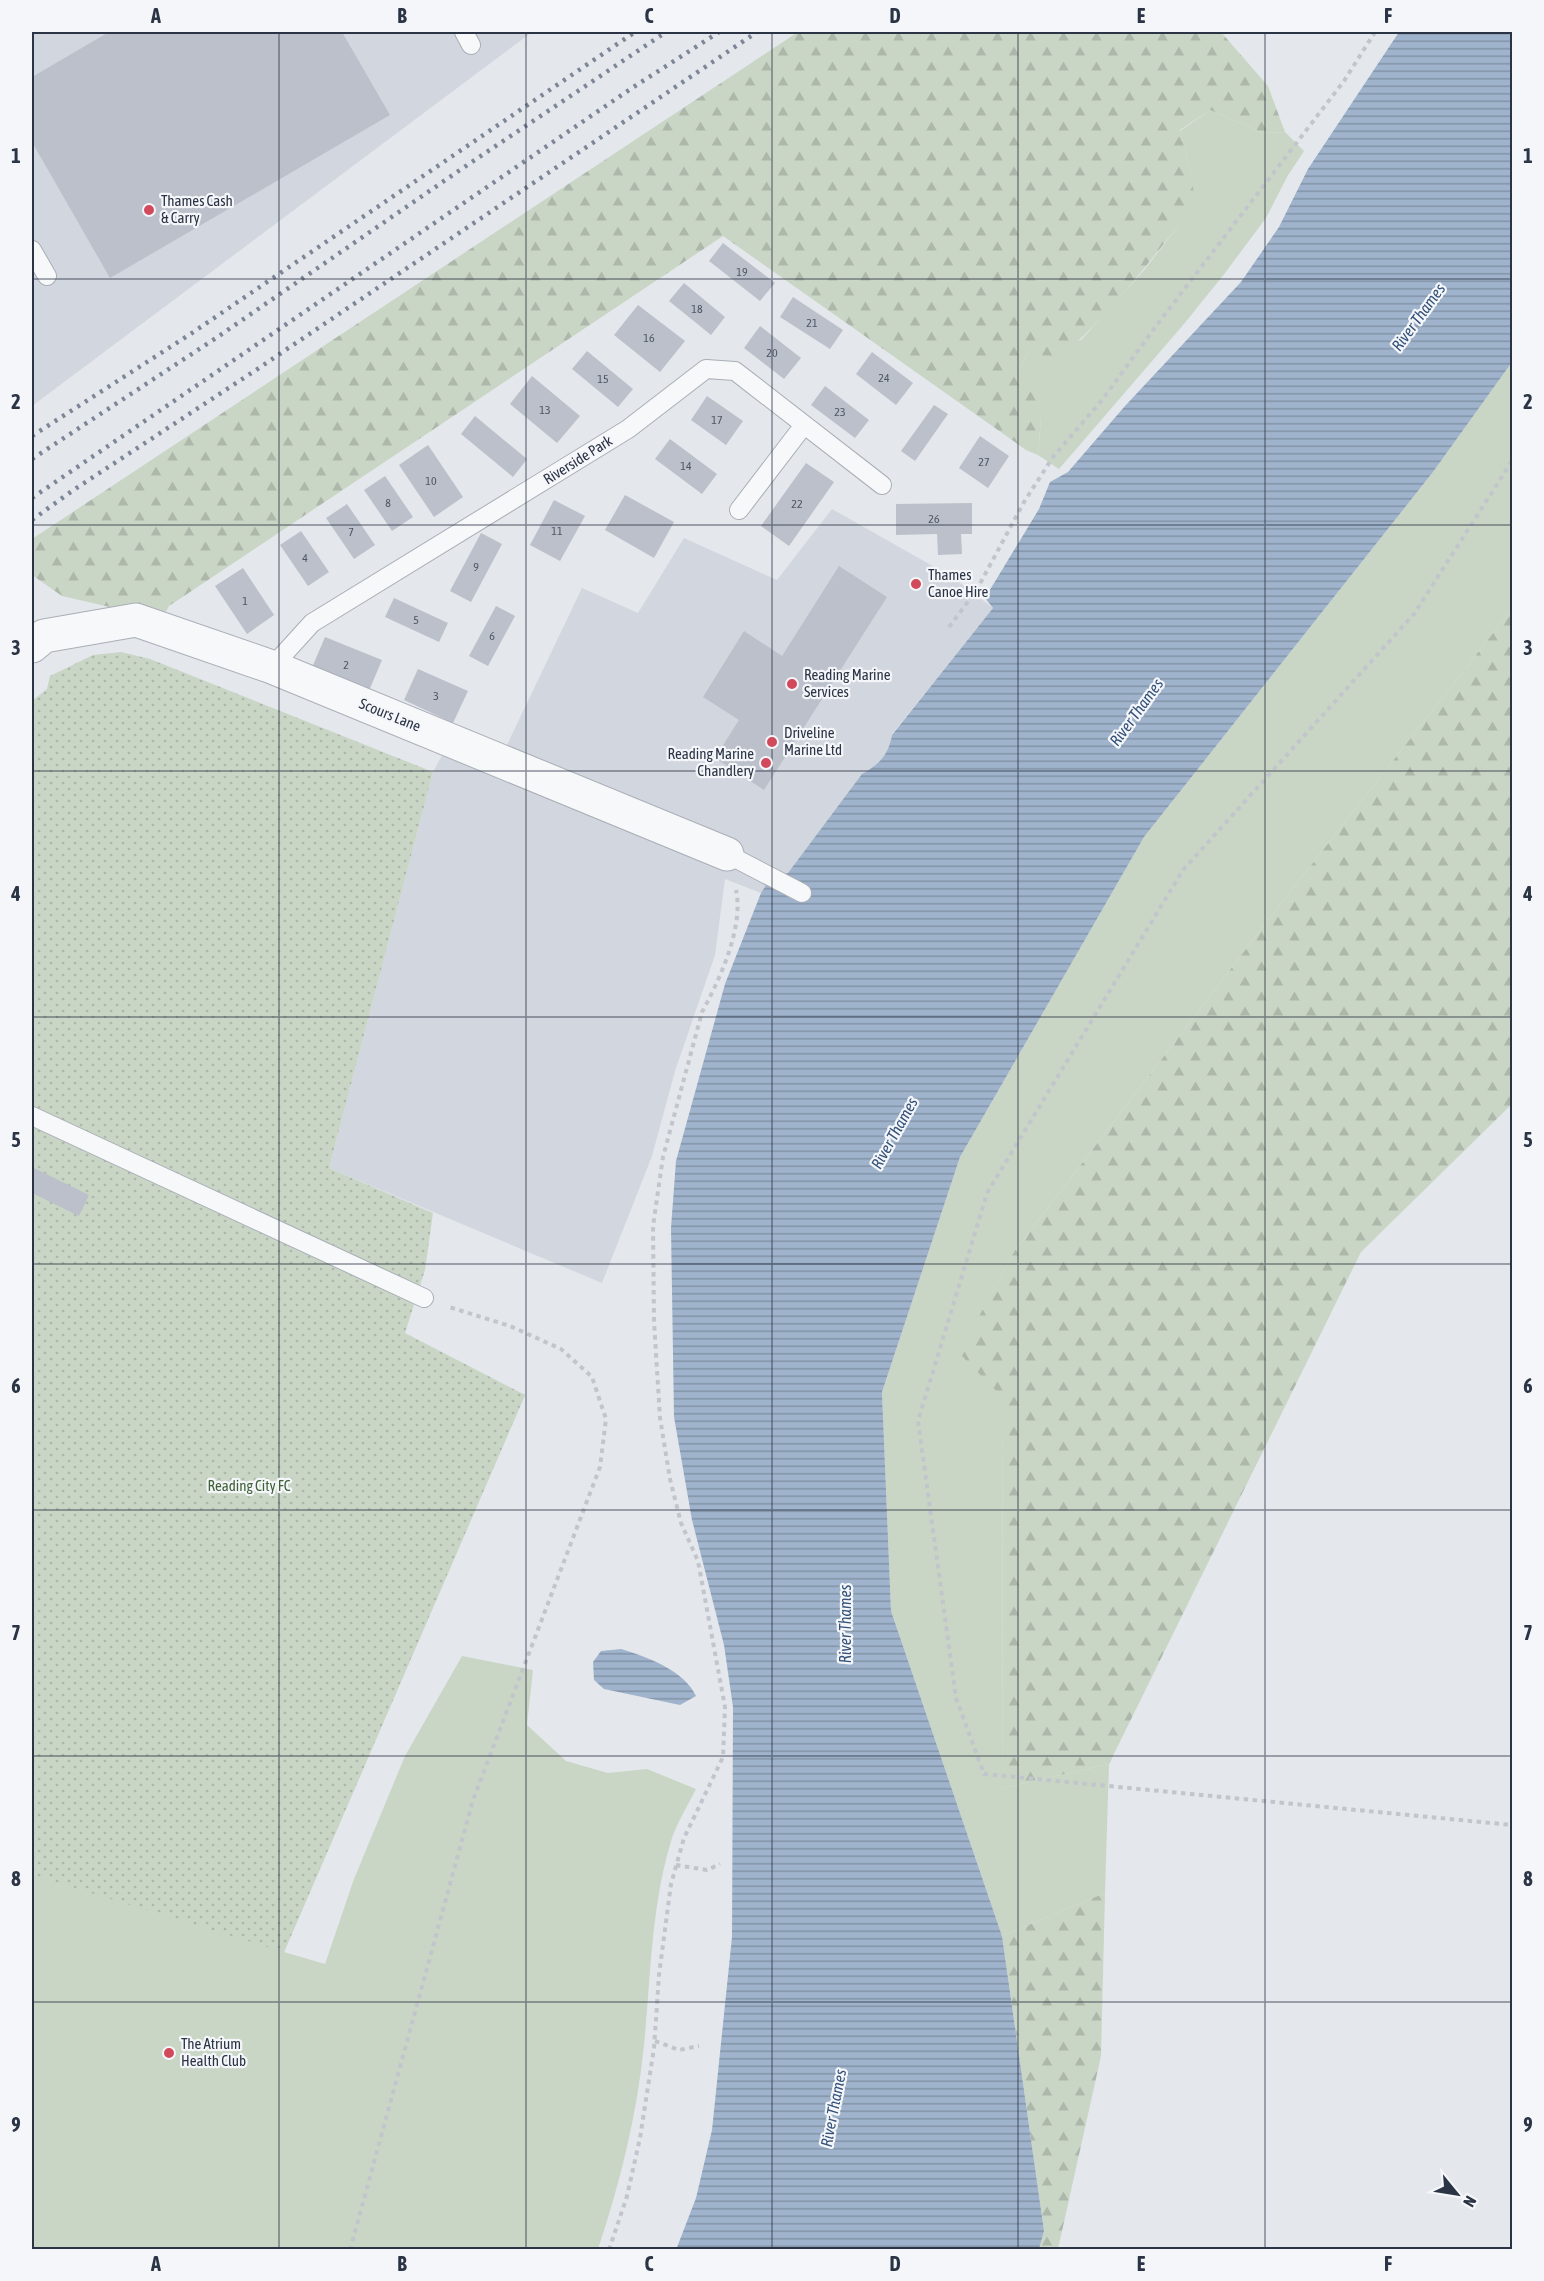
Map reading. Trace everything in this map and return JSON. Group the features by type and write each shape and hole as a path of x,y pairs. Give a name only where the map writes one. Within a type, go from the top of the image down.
{"street":[{"name":"Scours Lane","path":"36,634 136,620 272,667 728,854"}],"lane":[{"path":"32,250 47,276"},
{"name":"Riverside Park","path":"272,667 312,623 628,429 706,369 735,371 882,485"},
{"path":"739,510 804,425"},
{"path":"728,854 802,893"},
{"path":"32,1116 424,1298"}],"path":[{"path":"949,627 976,591 1024,502 1053,457 1102,400 1344,81 1374,32"},
{"path":"1512,461 1414,614 1183,870 987,1193 918,1421 956,1698 984,1774 1512,1825"},
{"path":"609,2250 627,2196 637,2149 654,2041 659,1975 671,1884 684,1838 723,1756 725,1707 698,1561 681,1523 670,1479 660,1418 654,1321 653,1226 663,1157 699,1022 713,991 734,932 739,906 728,854"},
{"path":"350,2250 473,1800 600,1467 606,1419 592,1377 561,1349 510,1326 424,1298"},
{"path":"676,1865 707,1870 720,1864"},
{"path":"654,2041 679,2050 699,2046"}],"shaded area":[{"name":"Thames Cash & Carry","path":"32,32 532,32 32,406"},
{"path":"832,509 952,577 993,608 892,734 890,748 877,767 862,775 788,873 771,877 761,893 725,879 715,955 675,1071 652,1156 602,1283 329,1168 433,772 457,728 506,747 582,588 638,613 684,538 777,580"}],"green space":[{"path":"798,32 1221,32 1268,86 1285,132 1263,133 1210,110 1180,130 1196,204 1113,306 1076,343 1056,360 1029,351 1020,369 1035,388 1041,419 1038,455 1026,450 723,236 169,606 162,619 62,596 32,575 32,539"},
{"path":"1210,110 1263,133 1285,132 1304,151 1287,177 1266,218 1225,273 1059,469 1038,455 1041,419 1020,369 1029,351 1081,340 1145,269 1195,204 1180,131"},
{"path":"1512,362 1512,609 1272,915 1014,1252 960,1352 1002,1397 1003,1788 1109,1764 1105,1893 1002,1936 891,1611 882,1392 960,1157 1144,837 1433,472"},
{"path":"1512,609 1512,1104 1361,1252 1109,1764 1003,1788 1002,1397 959,1353 1014,1252 1272,915"},
{"name":"Reading City FC","path":"121,652 150,659 433,772 329,1168 433,1213 425,1270 405,1333 525,1395 284,1952 32,1875 32,701 47,689 50,676 93,655"},
{"path":"32,1214 401,1336 525,1395 284,1952 325,1964 354,1879 405,1756 462,1656 533,1670 527,1725 566,1761 608,1773 647,1769 696,1789 674,1832 665,1863 656,1915 637,2097 620,2174 598,2249 32,2249"},
{"path":"1105,1893 1101,2056 1058,2249 1039,2249 1044,2231 1002,1936"}],"water":[{"name":"River Thames","path":"1399,32 1512,32 1512,362 1433,472 1144,837 960,1157 882,1392 891,1611 1002,1936 1044,2231 1039,2249 676,2250 696,2198 712,2130 732,1937 733,1707 724,1645 692,1520 674,1417 671,1228 676,1161 725,984 761,893 771,877 788,873 862,774 882,758 892,735 993,608 985,598 1039,509 1050,482 1068,472 1125,406 1241,282 1279,227 1308,169"},
{"path":"621,1649 642,1656 674,1672 683,1679 696,1696 680,1705 604,1689 594,1680 593,1662 601,1651"}],"building":[{"name":"Thames Cash & Carry","path":"109,32 342,32 390,115 110,278 32,142 32,77"},
{"path":"723,243 775,283 760,301 709,261"},
{"path":"684,283 725,317 711,335 669,301"},
{"path":"793,297 843,330 830,349 780,317"},
{"path":"638,305 685,341 660,372 614,335"},
{"path":"760,326 801,358 784,379 744,348"},
{"path":"587,351 633,389 618,407 572,369"},
{"path":"872,352 913,383 896,405 856,374"},
{"path":"532,376 580,416 557,443 510,404"},
{"path":"825,386 869,420 855,438 811,405"},
{"path":"707,396 743,421 726,445 691,420"},
{"path":"934,405 948,414 915,461 901,451"},
{"path":"475,416 527,459 513,477 461,434"},
{"path":"980,436 1009,456 988,488 959,468"},
{"path":"670,439 717,474 702,494 655,459"},
{"path":"428,445 463,497 434,517 399,465"},
{"path":"806,463 834,482 789,546 761,526"},
{"path":"385,476 413,517 392,531 364,490"},
{"path":"625,495 674,522 654,558 605,530"},
{"path":"554,500 585,516 560,561 530,545"},
{"path":"972,503 972,534 961,534 962,554 938,555 937,534 896,535 896,504"},
{"path":"347,504 375,545 354,559 326,518"},
{"path":"301,531 329,572 308,586 280,545"},
{"path":"481,533 502,544 471,602 450,591"},
{"path":"839,566 887,597 764,790 715,758 739,720 703,697 744,631 782,656"},
{"path":"243,568 274,615 247,634 215,586"},
{"path":"394,598 448,623 439,642 385,617"},
{"path":"496,606 515,616 488,666 469,656"},
{"path":"325,637 382,660 368,693 311,670"},
{"path":"418,669 468,691 453,723 404,700"},
{"path":"32,1167 89,1195 79,1216 32,1193"}],"railway":[{"path":"32,436 192,333 635,32"},
{"path":"32,459 216,338 666,32"},
{"path":"32,498 632,88 719,32"},
{"path":"32,520 757,32"}],"place":[{"name":"Thames Cash & Carry","path":"149,210"},
{"name":"Thames Canoe Hire","path":"916,584"},
{"name":"Reading Marine Services","path":"792,684"},
{"name":"Driveline Marine Ltd","path":"772,742"},
{"name":"Reading Marine Chandlery","path":"766,763"},
{"name":"The Atrium Health Club","path":"169,2053"}]}
